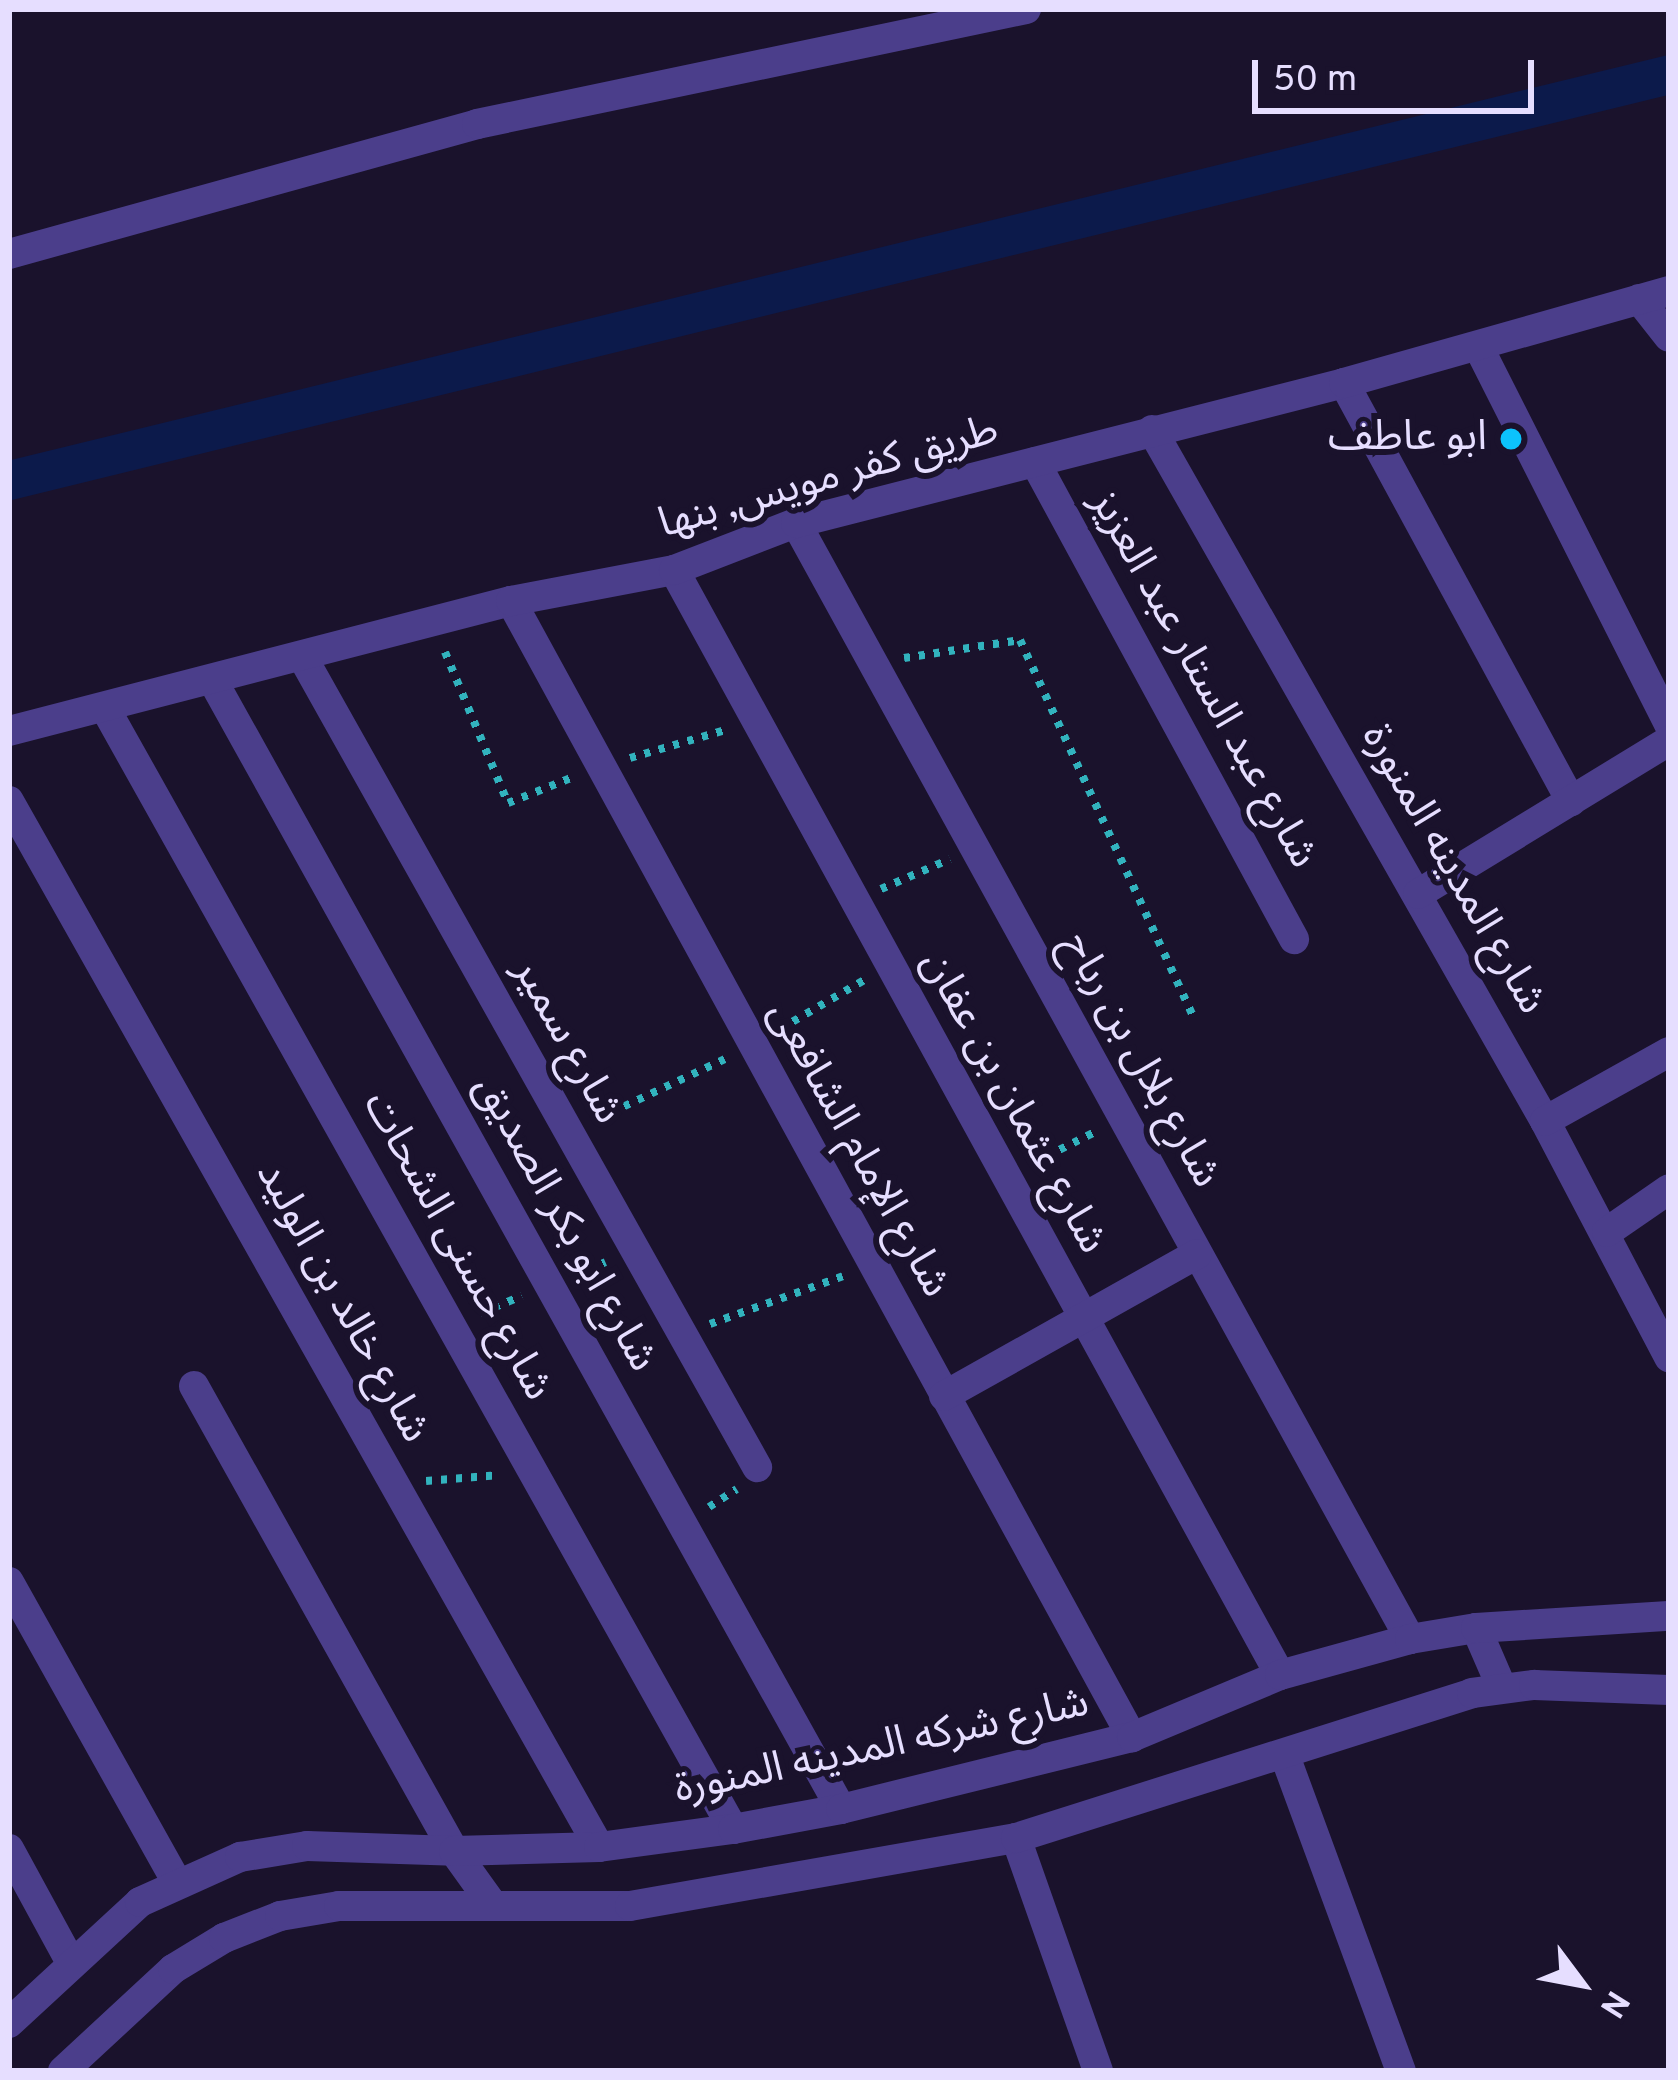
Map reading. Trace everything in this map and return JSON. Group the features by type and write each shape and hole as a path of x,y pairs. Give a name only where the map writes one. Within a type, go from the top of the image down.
{"street":[{"path":"9,254 477,124 1026,9"},
{"path":"1654,295 1669,338"},
{"name":"طريق كفر مويس, بنها","path":"9,731 511,601 674,570 796,523 1343,383 1654,295"},
{"path":"1478,346 1669,724"},
{"path":"1343,383 1571,801"},
{"name":"شارع المدينه المنورة","path":"1152,430 1545,1120 1669,1357"},
{"name":"شارع عبد الستار عبد العزيز","path":"1035,462 1294,939"},
{"name":"شارع بلال بن رباح","path":"796,523 1410,1639"},
{"name":"شارع عثمان بن عفان","path":"674,570 753,722 1280,1675"},
{"name":"شارع الإمام الشافعى","path":"511,601 1132,1737"},
{"name":"شارع سمير","path":"303,658 757,1467"},
{"name":"شارع ابو بكر الصديق","path":"213,681 841,1809"},
{"name":"شارع حسنى الشحات","path":"105,708 733,1828"},
{"path":"1418,894 1669,742"},
{"name":"شارع خالد بن الوليد","path":"9,800 599,1847"},
{"path":"1545,1120 1669,1052"},
{"path":"1606,1232 1669,1189"},
{"path":"944,1396 1197,1254"},
{"path":"194,1386 454,1851 492,1904"},
{"path":"9,1582 176,1881"},
{"name":"شارع شركه المدينه المنورة","path":"9,2023 70,1961 140,1902 176,1881 240,1857 307,1846 454,1851 599,1847 733,1828 841,1809 1132,1737 1280,1675 1410,1639 1476,1628 1669,1616"},
{"path":"1476,1628 1502,1688"},
{"path":"63,2071 173,1969 224,1938 280,1916 339,1906 492,1904 614,1909 1016,1838 1502,1688 1669,1690"},
{"path":"1285,1756 1401,2071"},
{"path":"1016,1838 1098,2071"},
{"path":"9,1850 70,1961"}],"path":[{"path":"432,623 508,803 598,767 753,722"},
{"path":"871,663 1020,640 1194,1018"},
{"path":"852,901 974,849"},
{"path":"568,1132 752,1046 888,966"},
{"path":"1005,1178 1123,1118"},
{"path":"682,1334 872,1266"},
{"path":"683,1524 746,1483 757,1467"},
{"path":"394,1484 534,1472"}],"waterway":[{"path":"9,480 1669,74"}],"place":[{"name":"ابو عاطف","path":"1511,439"}]}
